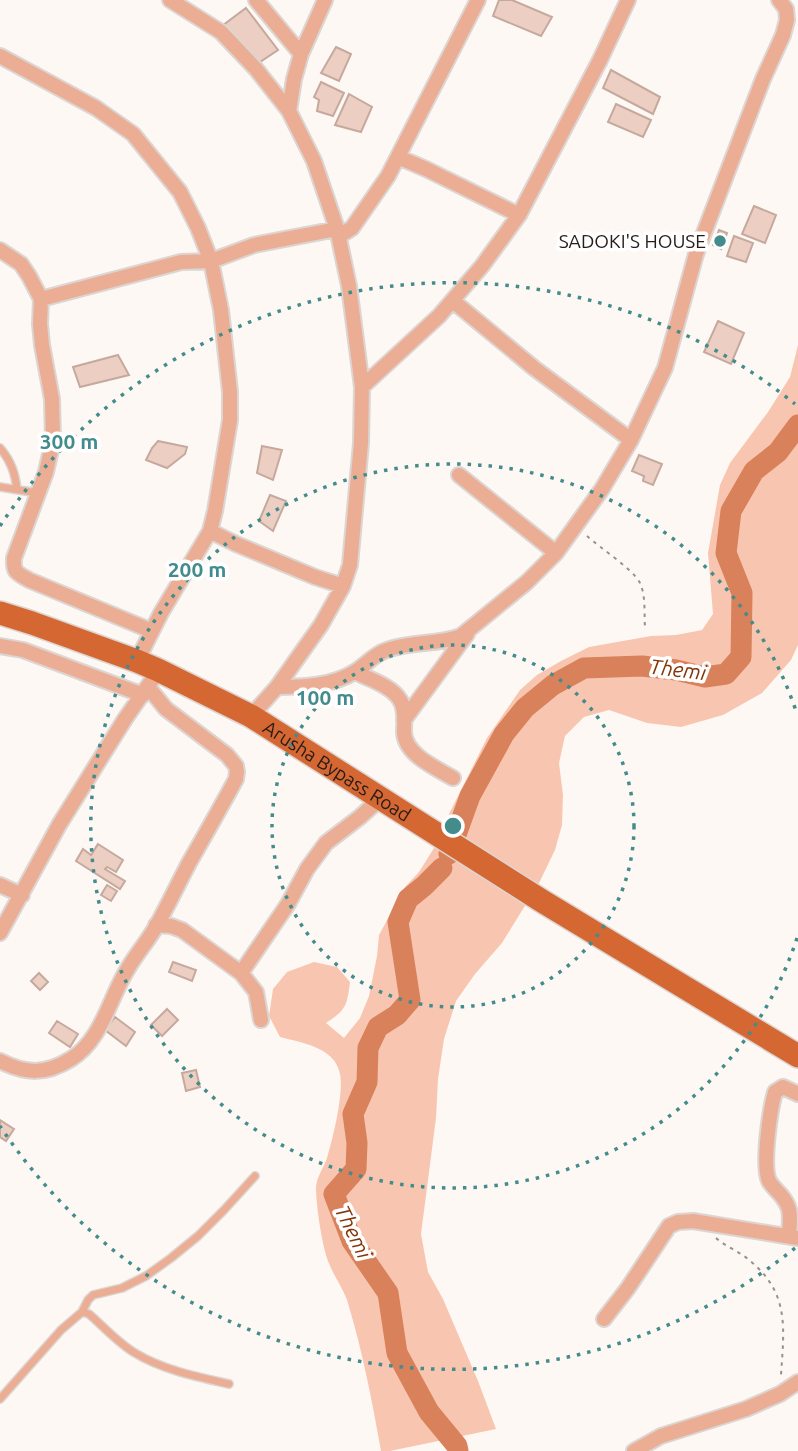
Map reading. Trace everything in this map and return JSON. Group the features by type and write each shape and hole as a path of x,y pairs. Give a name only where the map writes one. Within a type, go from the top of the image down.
{"main road":[{"name":"Arusha Bypass Road","path":"0,613 137,661 150,684 251,716 542,901 798,1056"}],"street":[{"path":"170,0 220,32 256,69 289,111 314,161 337,229 349,286 362,387 361,443 350,565 321,625 277,687 251,716"},
{"path":"256,0 301,54"},
{"path":"289,111 301,54 325,0"},
{"path":"41,299 181,262 211,261 254,245 337,229 344,233 352,228 388,176 478,0"},
{"path":"362,387 453,301 519,215 600,60 628,0"},
{"path":"277,687 302,687 328,682 355,672 371,658 388,649 461,636 527,582 556,553 576,526 631,440 665,368 695,254 759,90 783,35 793,20 779,0"},
{"path":"0,56 96,108 133,134 180,192 211,261 221,310 230,392 230,420 215,511 210,531 137,661"},
{"path":"398,157 519,215"},
{"path":"0,250 21,264 41,299 42,345 52,399 53,441 46,472 14,558 16,572"},
{"path":"453,301 534,368 631,440"},
{"path":"459,475 556,553"},
{"path":"210,531 342,586"},
{"path":"0,567 152,631"},
{"path":"404,720 472,627"},
{"path":"0,646 150,684 166,709 227,755 236,766 237,772 236,779 156,925 117,986 91,1041 73,1058 41,1072 21,1070 0,1061"},
{"path":"355,672 393,692 401,701 404,710 404,737 407,745 426,762 453,778"},
{"path":"0,933 72,804 150,684"},
{"path":"241,973 326,843 381,798"},
{"path":"0,885 22,895"},
{"path":"156,925 183,930 241,973 256,992 261,1020"},
{"path":"604,1319 669,1226 678,1222 701,1222 794,1237 789,1204 769,1181 766,1169 775,1092 783,1087 798,1094"},
{"path":"634,1451 661,1436 734,1413 780,1394 798,1382"}],"lane":[{"path":"0,448 8,457 15,474 17,489"},
{"path":"0,487 38,493"},
{"path":"0,1399 61,1330 82,1312 93,1295 122,1288 146,1276 171,1258 198,1236 255,1176"},
{"path":"82,1312 89,1314 137,1354 168,1368 229,1384"}],"path":[{"path":"576,526 640,582 645,627"},
{"path":"701,1222 719,1241 748,1259 767,1278 778,1296 783,1318 780,1394"}],"shaded area":[{"path":"798,345 798,645 791,660 762,693 723,715 681,727 647,723 609,710 584,717 565,736 559,763 563,795 562,825 555,850 539,883 502,943 456,1001 444,1039 421,1234 428,1272 443,1299 496,1429 381,1451 357,1337 347,1300 326,1254 317,1204 316,1184 332,1139 340,1092 340,1074 337,1065 325,1052 280,1037 269,1016 273,989 287,972 314,962 337,967 350,982 348,997 342,1011 326,1023 344,1038 360,1018 369,996 379,935 405,887 419,872 434,848 487,738 520,690 537,675 589,647 702,630 713,614 708,553 720,485 730,463 790,377"}],"building":[{"path":"499,0 512,0 552,17 541,36 493,16"},
{"path":"246,8 278,50 254,66 222,26"},
{"path":"336,47 351,54 339,81 321,73"},
{"path":"611,70 660,97 653,114 603,88"},
{"path":"321,82 344,93 333,116 317,111 319,100 314,97"},
{"path":"349,94 372,107 361,132 335,125"},
{"path":"616,104 651,120 643,137 608,122"},
{"path":"754,206 776,215 765,243 742,234"},
{"path":"719,230 727,233 721,249 713,245"},
{"path":"734,236 753,243 746,262 727,256"},
{"path":"718,321 744,333 731,364 704,352"},
{"path":"118,355 129,375 80,387 73,367"},
{"path":"158,441 187,447 185,454 167,468 146,460"},
{"path":"262,446 282,450 273,480 257,473"},
{"path":"639,455 662,464 653,485 643,481 644,476 632,471"},
{"path":"270,495 286,501 273,531 259,521"},
{"path":"98,844 123,860 116,872 107,867 105,869 125,881 120,889 76,861 83,849 91,855"},
{"path":"107,885 117,891 111,901 101,895"},
{"path":"173,962 196,970 192,981 169,972"},
{"path":"39,973 48,982 40,990 31,981"},
{"path":"167,1009 178,1020 162,1036 151,1025"},
{"path":"115,1017 135,1032 126,1046 105,1030"},
{"path":"57,1021 78,1034 70,1047 49,1033"},
{"path":"196,1070 200,1087 186,1091 182,1073"},
{"path":"0,1120 14,1129 6,1141 0,1137"}],"waterway":[{"name":"Themi","path":"449,854 470,796 504,734 525,708 553,685 584,668 642,666 705,677 726,674 741,657 742,593 726,553 731,511 754,471 778,452 798,425"},
{"name":"Themi","path":"442,868 408,899 398,922 410,1000 397,1015 378,1027 368,1048 367,1082 353,1114 357,1143 356,1169 334,1194 352,1241 388,1293 397,1353 429,1412 457,1446 458,1451"}],"place":[{"name":"SADOKI'S HOUSE","path":"720,241"}]}
